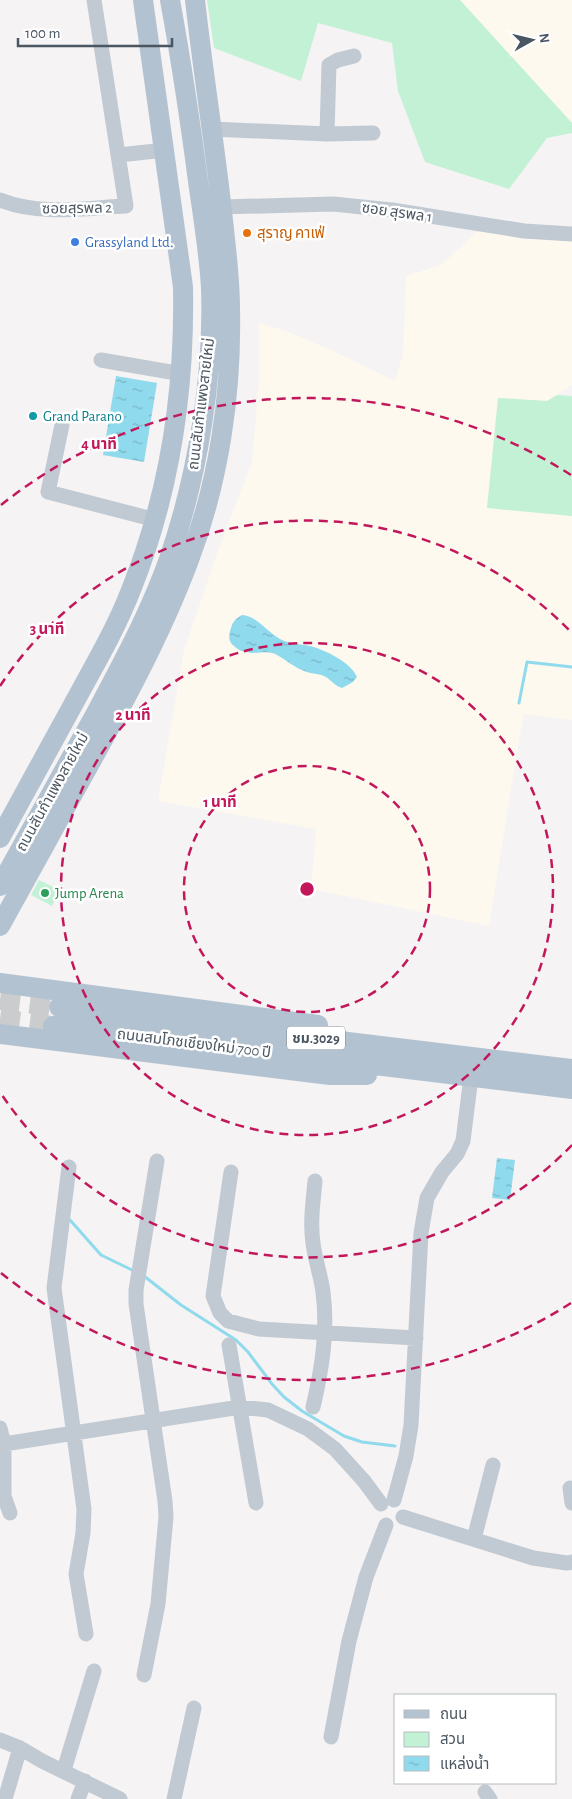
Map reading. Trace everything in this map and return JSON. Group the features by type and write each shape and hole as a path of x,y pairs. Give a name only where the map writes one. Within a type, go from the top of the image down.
{"main road":[{"name":"ถนนสันกำแพงสายใหม่","path":"0,838 112,631 130,591 156,520 172,444 182,374 183,287 142,0"},
{"name":"ถนนสันกำแพงสายใหม่","path":"0,886 124,661 143,621 170,558 190,486 202,422 210,341 211,290 208,250 185,81 170,0"},
{"path":"180,0 185,81"},
{"path":"0,926 156,639 181,582 212,485 220,446 225,405 230,340 229,273 195,0"},
{"path":"208,250 222,213"},
{"path":"210,341 225,405"},
{"path":"143,621 181,582"},
{"path":"47,841 77,747"},
{"path":"0,970 32,986"},
{"path":"0,983 320,1025 376,1035 419,1050"},
{"name":"ถนนสมโภชเชียงใหม่ 700 ปี","path":"572,1068 419,1050 56,1017 416,1070 572,1089"},
{"path":"0,1034 330,1075 370,1075 416,1070"}],"street":[{"path":"94,0 118,155 164,150"},
{"path":"327,134 330,66 338,60 354,56"},
{"path":"212,129 327,134 373,132"},
{"name":"ซอยสุรพล 2","path":"0,200 28,208 51,210 126,206 118,155"},
{"name":"ซอย สุรพล 1","path":"222,213 334,204 392,210 524,231 572,234"},
{"path":"102,360 182,374"},
{"path":"62,425 48,492 156,520"},
{"path":"4,1444 240,1408 268,1410 308,1428 335,1449 364,1481 388,1502 401,1504 404,1513 398,1524 386,1525 382,1523 378,1516 379,1507 388,1502 406,1456 411,1425 421,1233 427,1198 442,1172 457,1154 463,1141 471,1077"},
{"path":"144,1675 158,1604 166,1518 136,1297 157,1161"},
{"path":"69,1167 54,1288 84,1509 83,1533 76,1574 86,1634"},
{"path":"231,1172 213,1296 220,1313 228,1321 259,1329 416,1338"},
{"path":"313,1407 321,1374 325,1333 323,1292 313,1243 312,1220 315,1181"},
{"path":"229,1345 256,1503"},
{"path":"0,1428 4,1444 4,1496 10,1513"},
{"path":"474,1539 493,1465"},
{"path":"570,1488 572,1503"},
{"path":"403,1517 533,1558 567,1563 572,1562"},
{"path":"331,1737 351,1632 366,1577 386,1525"},
{"path":"64,1770 94,1671"},
{"path":"174,1799 194,1708"},
{"path":"0,1740 20,1748 120,1799"},
{"path":"5,1799 20,1748"},
{"path":"78,1799 85,1781"}],"shaded area":[{"path":"460,0 572,0 572,123 514,59"},
{"path":"479,230 572,240 572,385 547,401 498,398 487,508 572,516 572,720 524,714 489,926 311,889 316,829 158,801 184,650 220,545 252,462 259,381 259,323 286,331 331,350 395,381 403,354 406,276 441,265"}],"green space":[{"path":"207,0 460,0 572,123 572,133 547,138 509,189 425,162 398,91 392,43 318,23 301,81 214,48"},
{"path":"557,395 572,396 572,516 487,508 498,398 547,401"},
{"name":"Jump Arena","path":"39,880 60,890 52,906 31,895"}],"water":[{"path":"116,376 157,383 144,462 103,455"},
{"path":"242,615 257,621 280,639 310,646 337,657 349,666 357,677 353,682 342,688 326,677 300,669 273,653 251,653 240,650 230,642 229,637 233,623"},
{"path":"497,1158 515,1160 510,1200 492,1198"}],"waterway":[{"path":"519,703 527,662 572,667"},
{"path":"70,1220 101,1255 132,1270"},
{"path":"144,1276 181,1305 236,1340 284,1397 302,1411 344,1436 362,1442 395,1446"}],"tunnel":[{"path":"0,1000 59,1007"},
{"path":"0,1019 53,1026"}],"place":[{"name":"สุราญ คาเฟ่","path":"247,233"},
{"name":"Grassyland Ltd.","path":"75,242"},
{"name":"Grand Parano","path":"33,416"},
{"name":"Jump Arena","path":"45,893"}]}
